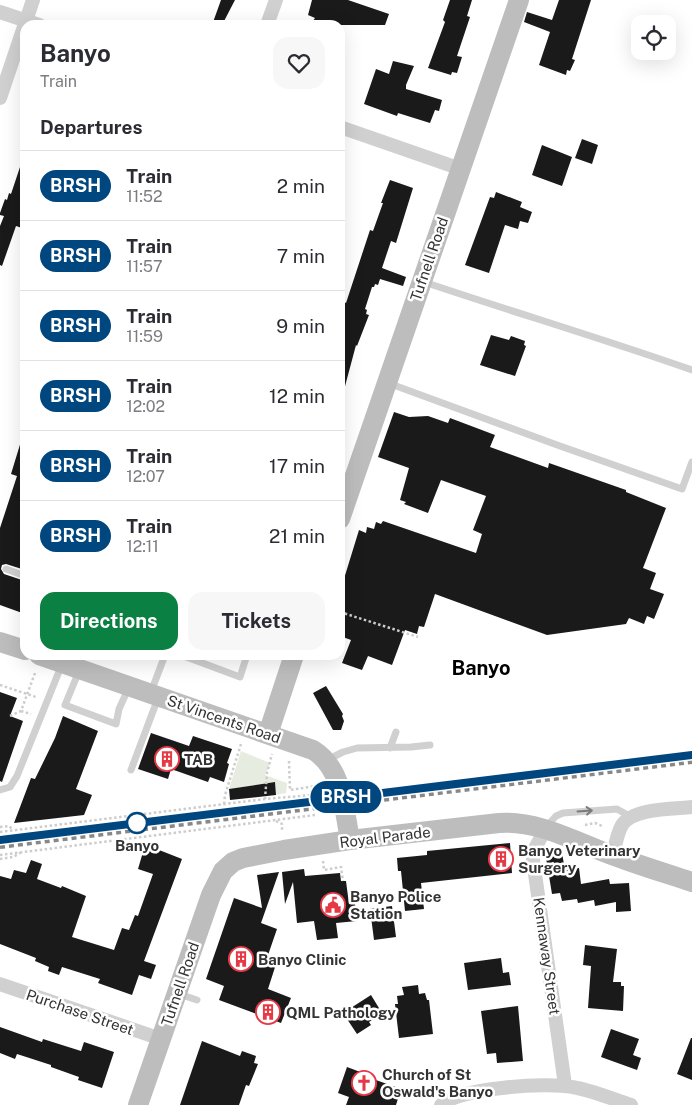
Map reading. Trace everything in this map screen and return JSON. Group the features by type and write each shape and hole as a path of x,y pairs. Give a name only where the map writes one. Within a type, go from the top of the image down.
{"street":[{"path":"33,0 33,20"},
{"path":"269,20 276,0"},
{"name":"Tufnell Road","path":"345,504 519,0"},
{"path":"0,12 24,20"},
{"path":"0,98 20,53"},
{"path":"345,130 461,169"},
{"path":"0,642 20,648"},
{"path":"268,734 292,660"},
{"name":"St Vincents Road","path":"53,663 313,750 326,761 337,778 350,840"},
{"path":"692,807 641,813 631,817 622,826 613,855 692,882"},
{"name":"Royal Parade","path":"228,866 238,859 350,840 506,822 524,824 545,830 613,855"},
{"name":"Kennaway Street","path":"545,830 534,850 533,860 564,1086"},
{"name":"Tufnell Road","path":"138,1105 211,895 223,871 228,866"},
{"name":"Purchase Street","path":"0,984 161,1039"},
{"path":"442,1104 468,1093 528,1086 564,1086 575,1087 631,1105"}],"lane":[{"path":"422,282 556,326 637,350 692,370"},
{"path":"387,382 682,489 692,462"},
{"path":"6,569 20,574"},
{"path":"131,770 164,660"},
{"path":"194,660 240,678 245,660"},
{"path":"53,663 64,705 116,724 129,687"},
{"path":"0,790 10,787 17,776 53,663"},
{"path":"390,748 396,732"},
{"path":"326,761 352,749 430,745"},
{"path":"545,830 556,816 563,813 617,809 631,817"},
{"path":"177,994 197,1000"}],"path":[{"path":"345,614 418,637"},
{"path":"10,716 21,711 27,694 53,663"},
{"path":"0,685 40,699"},
{"path":"224,804 241,744"},
{"path":"265,799 267,773 272,754"},
{"path":"289,759 290,790 316,786 318,791"},
{"path":"0,832 314,794"},
{"path":"0,857 22,852 315,815"},
{"path":"276,821 282,824 282,831"},
{"path":"0,827 9,826 12,830"},
{"path":"323,861 324,870 341,867 343,881"}],"shaded area":[{"path":"241,751 270,763 265,775 287,783 286,793 276,795 275,782 229,789"}],"building":[{"path":"221,0 235,0 225,20 214,20"},
{"path":"312,0 348,0 389,14 385,25 345,25 345,20 314,20 315,18 308,15"},
{"path":"450,0 472,0 467,16 470,17 457,56 462,57 457,73 452,72 451,75 428,68 445,22 443,20"},
{"path":"559,0 591,0 572,59 575,60 570,71 567,70 566,75 539,65 550,32 524,22 527,12 552,20"},
{"path":"393,61 414,66 406,89 442,100 439,111 435,110 430,123 398,113 397,116 364,104 376,69 389,74"},
{"path":"582,139 598,145 592,164 575,158"},
{"path":"542,145 572,157 562,186 532,175"},
{"path":"20,167 20,227 16,226 2,266 0,265 0,226 4,216 0,215 0,213 5,199 7,200 9,193 11,194"},
{"path":"390,180 413,188 396,243 391,241 382,268 406,277 403,286 380,279 378,285 375,284 372,287 365,309 367,310 366,314 369,315 356,345 345,386 345,302 370,230 373,231 383,203 381,203"},
{"path":"496,192 522,202 520,207 532,212 528,223 520,221 518,229 505,225 489,273 465,265 490,197 494,198"},
{"path":"491,335 509,340 511,336 525,341 524,345 526,346 515,376 480,365"},
{"path":"394,412 409,417 428,416 448,423 450,418 495,435 490,447 548,468 549,463 626,490 626,492 666,508 643,568 656,573 650,589 664,594 654,619 647,616 644,624 629,618 626,624 547,635 435,594 424,627 419,626 417,634 405,630 392,665 368,656 362,670 342,663 345,660 351,640 345,638 345,576 359,530 366,533 367,527 374,529 376,522 381,524 383,521 476,553 482,534 473,530 486,496 441,480 428,513 404,504 406,502 400,500 409,468 378,457"},
{"path":"20,445 20,568 6,564 2,565 1,569 4,574 20,579 20,612 0,605 0,528 17,476 11,474"},
{"path":"326,686 343,714 344,721 341,730 333,730 313,693"},
{"path":"0,692 17,698 10,716 23,721 2,782 0,781"},
{"path":"63,716 98,731 76,789 92,795 84,815 14,823 31,778 35,779 55,738"},
{"path":"151,733 189,746 193,736 232,749 227,763 229,764 224,782 210,777 208,782 171,769 168,779 138,769"},
{"path":"275,782 276,795 230,800 229,789"},
{"path":"510,843 512,873 421,883 424,909 405,911 401,871 398,871 397,858 427,855 427,851"},
{"path":"154,848 182,859 144,961 156,965 151,979 139,975 132,995 98,983 100,979 62,967 59,975 48,971 49,967 35,961 36,958 0,944 0,876 11,879 14,870 26,873 31,860 42,864 37,879 61,888 62,886 86,896 72,937 114,950 122,928 129,930 135,915 138,916 153,874 138,869 143,852"},
{"path":"553,851 562,853 565,870 579,868 581,884 609,879 610,884 629,883 631,911 616,912 616,902 595,906 594,900 578,903 577,899 562,901 560,893 552,894 546,858"},
{"path":"304,869 305,876 340,873 341,881 346,881 349,904 355,903 357,921 336,923 338,938 317,940 314,921 297,923 293,882 285,904 282,872"},
{"path":"279,872 261,923 277,929 267,958 277,961 268,989 291,998 281,1023 219,1000 224,986 206,979 234,898 262,908 257,875"},
{"path":"392,906 396,937 374,940 370,909"},
{"path":"585,945 617,949 613,982 621,982 621,986 624,986 623,1011 588,1008 591,966 583,965"},
{"path":"501,958 503,973 509,972 511,985 468,990 464,963"},
{"path":"418,985 419,994 425,993 427,1000 429,1000 433,1034 399,1038 395,1004 398,1004 397,996 404,995 402,987"},
{"path":"371,995 382,1013 369,1022 371,1025 357,1034 343,1013"},
{"path":"518,1006 523,1061 497,1063 496,1053 487,1054 481,1011"},
{"path":"0,1027 42,1042 43,1039 81,1051 84,1042 114,1052 102,1088 78,1080 79,1077 51,1067 51,1065 17,1054 15,1059 0,1053"},
{"path":"611,1029 639,1039 633,1055 641,1058 637,1070 601,1057"},
{"path":"692,1038 692,1080 677,1074"},
{"path":"202,1041 240,1056 242,1051 256,1056 254,1063 258,1064 249,1086 246,1085 239,1105 180,1105"},
{"name":"Church of St Oswald's Banyo","path":"347,1067 363,1073 362,1075 401,1089 396,1105 346,1105 349,1097 338,1093"}],"railway":[{"path":"0,847 692,762"},
{"path":"325,800 608,765"}],"train":[{"name":"BRSH","path":"0,840 692,755"}],"place":[{"name":"TAB","path":"167,759"},
{"name":"Banyo","path":"137,823"},
{"name":"Banyo Veterinary Surgery","path":"501,859"},
{"name":"Banyo Police Station","path":"333,905"},
{"name":"Banyo Clinic","path":"241,959"},
{"name":"QML Pathology","path":"268,1012"},
{"name":"Church of St Oswald's Banyo","path":"364,1083"}],"district":[{"name":"Banyo","path":"481,668"}]}
